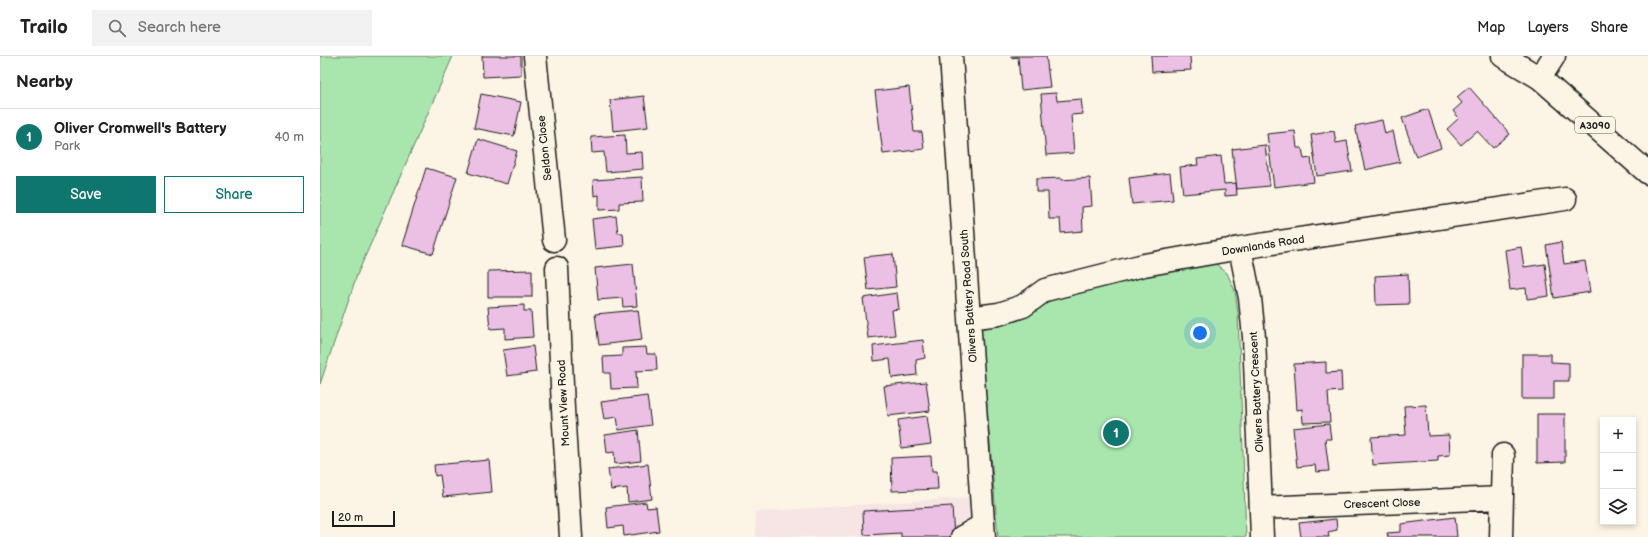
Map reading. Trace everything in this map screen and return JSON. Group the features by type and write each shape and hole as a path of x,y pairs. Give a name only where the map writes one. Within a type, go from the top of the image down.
{"street":[{"name":"Seldon Close","path":"535,56 554,240"},
{"name":"Olivers Battery Road South","path":"952,56 984,531"},
{"name":"A3090","path":"1504,56 1540,78 1640,164 1648,173"},
{"path":"1540,78 1554,56"},
{"name":"Downlands Road","path":"969,318 999,314 1023,306 1045,290 1144,265 1240,248 1565,199"},
{"name":"Olivers Battery Crescent","path":"1240,248 1250,298 1254,337 1262,537"},
{"name":"Mount View Road","path":"557,268 563,409 571,537"},
{"path":"1501,537 1503,455"},
{"name":"Crescent Close","path":"1261,508 1502,498"},
{"path":"962,537 984,531"}],"shaded area":[{"path":"972,497 975,537 756,537 755,512"}],"green space":[{"path":"320,56 453,56 357,275 320,384"},
{"path":"1212,261 1227,273 1235,291 1238,313 1246,537 998,537 980,328 1032,310 1053,296"}],"building":[{"path":"482,56 521,56 521,75 483,77"},
{"path":"1011,56 1046,56 1050,87 1021,90 1018,57 1011,58"},
{"path":"1151,56 1190,56 1191,70 1152,72"},
{"path":"909,87 914,132 922,132 924,149 883,154 875,91"},
{"path":"1469,87 1510,134 1493,148 1477,131 1461,145 1447,129 1459,118 1453,111 1462,103 1457,97"},
{"path":"1056,93 1057,101 1081,99 1083,114 1071,115 1074,153 1046,155 1041,94"},
{"path":"481,94 521,102 514,136 474,128"},
{"path":"644,96 648,127 613,131 610,100"},
{"path":"1428,109 1441,148 1416,157 1402,118"},
{"path":"1382,120 1385,134 1393,131 1400,162 1365,170 1355,126"},
{"path":"1295,131 1297,148 1302,148 1304,159 1311,158 1314,182 1274,187 1267,134"},
{"path":"1334,131 1336,143 1347,141 1352,171 1317,176 1311,135"},
{"path":"625,135 626,153 642,152 643,169 606,172 604,152 592,153 591,137"},
{"path":"478,139 517,151 507,184 468,173"},
{"path":"1265,145 1270,186 1237,189 1232,149"},
{"path":"1221,156 1224,184 1236,183 1237,195 1225,196 1225,190 1183,194 1180,167 1198,165 1197,159"},
{"path":"426,168 457,177 433,254 402,245"},
{"path":"1170,173 1173,200 1132,204 1129,178"},
{"path":"642,177 643,202 619,203 619,209 599,210 599,195 594,196 593,180"},
{"path":"1061,178 1061,180 1090,178 1092,206 1082,207 1083,231 1061,233 1060,219 1049,219 1048,192 1036,192 1036,179"},
{"path":"616,216 618,233 623,233 624,246 595,249 592,219"},
{"path":"1561,242 1564,264 1585,261 1590,292 1554,298 1546,245"},
{"path":"1521,247 1524,267 1545,264 1549,296 1527,299 1526,288 1510,290 1505,250"},
{"path":"893,254 896,287 868,290 864,257"},
{"path":"633,264 637,306 623,307 622,298 598,300 595,268"},
{"path":"532,270 532,297 488,297 488,271"},
{"path":"1408,274 1409,304 1376,305 1375,276"},
{"path":"897,293 899,309 892,310 895,335 868,338 863,298"},
{"path":"524,305 524,311 531,311 533,337 505,339 505,328 490,329 488,307"},
{"path":"638,310 642,340 599,345 595,314"},
{"path":"923,340 925,358 916,360 917,375 892,378 890,359 874,361 873,346"},
{"path":"533,346 536,372 507,376 503,350"},
{"path":"646,347 647,354 656,354 657,370 636,371 637,388 611,389 610,373 604,373 603,357 622,356 622,348"},
{"path":"1522,354 1551,354 1551,362 1569,363 1569,381 1554,381 1554,399 1522,399"},
{"path":"1326,362 1326,373 1341,372 1342,391 1328,392 1330,422 1303,423 1302,409 1297,410 1294,364"},
{"path":"926,382 930,411 888,416 884,386"},
{"path":"647,396 651,425 619,430 617,417 604,419 601,402"},
{"path":"1426,405 1428,436 1449,435 1450,455 1438,456 1438,461 1373,465 1371,437 1406,435 1404,406"},
{"path":"1537,414 1565,414 1565,462 1537,463"},
{"path":"927,416 931,444 901,448 898,420"},
{"path":"1329,424 1331,439 1325,439 1329,471 1316,472 1315,465 1297,467 1293,428"},
{"path":"638,430 641,461 615,464 614,452 607,453 605,435"},
{"path":"931,456 932,471 937,471 938,489 892,491 891,458"},
{"path":"489,460 492,492 443,497 440,475 435,476 434,465"},
{"path":"648,464 652,499 628,502 627,488 611,490 608,469"},
{"path":"646,502 647,508 656,507 659,531 624,536 623,526 608,528 606,507"},
{"path":"952,506 954,537 901,537 901,533 864,535 863,511"},
{"path":"1455,517 1457,537 1388,537 1387,533 1401,532 1401,524"},
{"path":"1336,519 1337,530 1328,532 1329,537 1301,537 1299,523"}],"place":[{"name":"Oliver Cromwell's Battery","path":"1116,433"}]}
